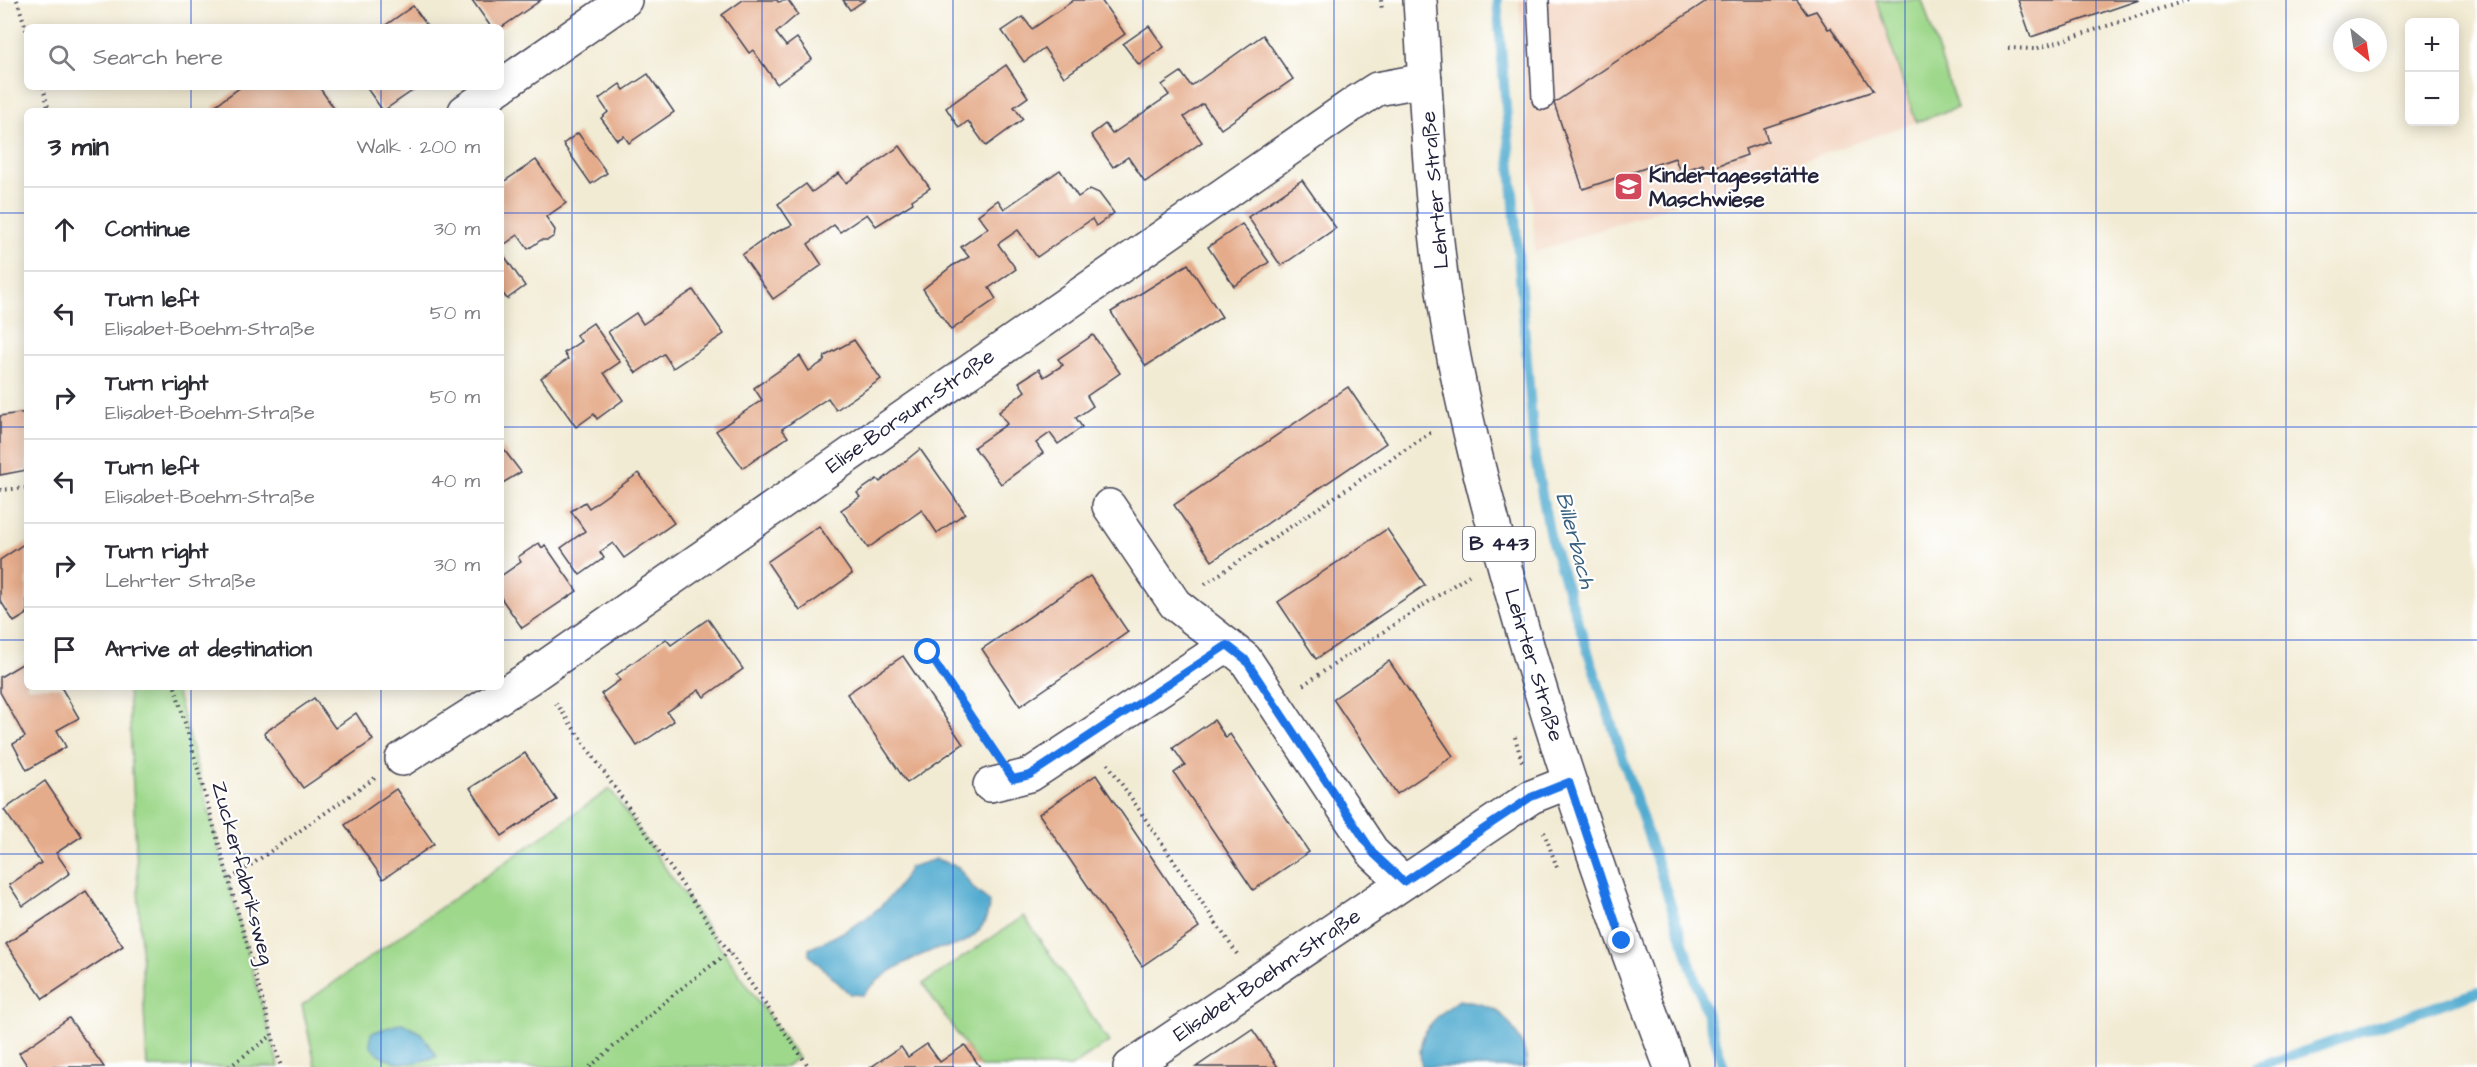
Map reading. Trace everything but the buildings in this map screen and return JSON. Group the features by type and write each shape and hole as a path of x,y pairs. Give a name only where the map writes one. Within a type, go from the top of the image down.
{"street":[{"path":"504,84 625,0"},
{"name":"Lehrter Straße","path":"1420,0 1436,231 1451,342 1496,535 1521,626 1569,782 1622,941 1671,1067"},
{"name":"Elise-Borsum-Straße","path":"402,759 536,673 1355,102 1377,89 1425,80"},
{"path":"469,108 496,90"},
{"path":"1109,506 1175,604 1245,659 1374,854 1404,882"},
{"path":"1001,782 1030,775 1227,645"},
{"name":"Elisabet-Boehm-Straße","path":"1130,1067 1531,797 1569,782"}],"lane":[{"path":"1538,0 1543,99"}],"path":[{"path":"17,0 24,24"},
{"path":"2008,48 2035,49 2188,0"},
{"path":"44,90 48,108"},
{"path":"1175,604 1438,427"},
{"path":"0,490 24,488"},
{"path":"1275,704 1470,574"},
{"path":"928,652 1001,782"},
{"path":"536,673 809,1067"},
{"name":"Zuckerfabriksweg","path":"176,690 231,879 281,1067"},
{"path":"1089,736 1256,983"},
{"path":"231,879 402,759"},
{"path":"590,1067 730,951"},
{"path":"229,1067 271,1036"}],"shaded area":[{"name":"Kindertagesstätte Maschwiese","path":"1519,0 1876,0 1916,122 1535,252"}],"green space":[{"path":"1876,0 1922,0 1957,108 1916,122"},
{"path":"128,690 176,690 279,1067 147,1067"},
{"path":"610,789 798,1058 784,1067 316,1067 302,1005"},
{"path":"1024,916 1109,1042 1071,1067 980,1067 923,984"}],"water":[{"path":"936,859 958,867 974,889 989,901 983,925 967,941 933,950 895,968 863,995 850,994 809,955 809,949 840,934 867,917 891,896 910,867"},
{"path":"1459,1000 1487,1006 1500,1013 1511,1025 1521,1043 1527,1067 1422,1067 1421,1045 1428,1028 1434,1020"},
{"path":"402,1023 421,1033 437,1056 418,1062 400,1063 385,1058 370,1046 371,1033"}],"waterway":[{"name":"Billerbach","path":"1497,0 1535,457 1550,536 1724,1067"},
{"path":"2258,1067 2477,992"}],"place":[{"name":"Kindertagesstätte Maschwiese","path":"1628,187"}],"route":[{"path":"928,652 1013,779 1030,775 1227,645 1245,659 1374,854 1404,882 1531,797 1569,782 1622,941"}]}
